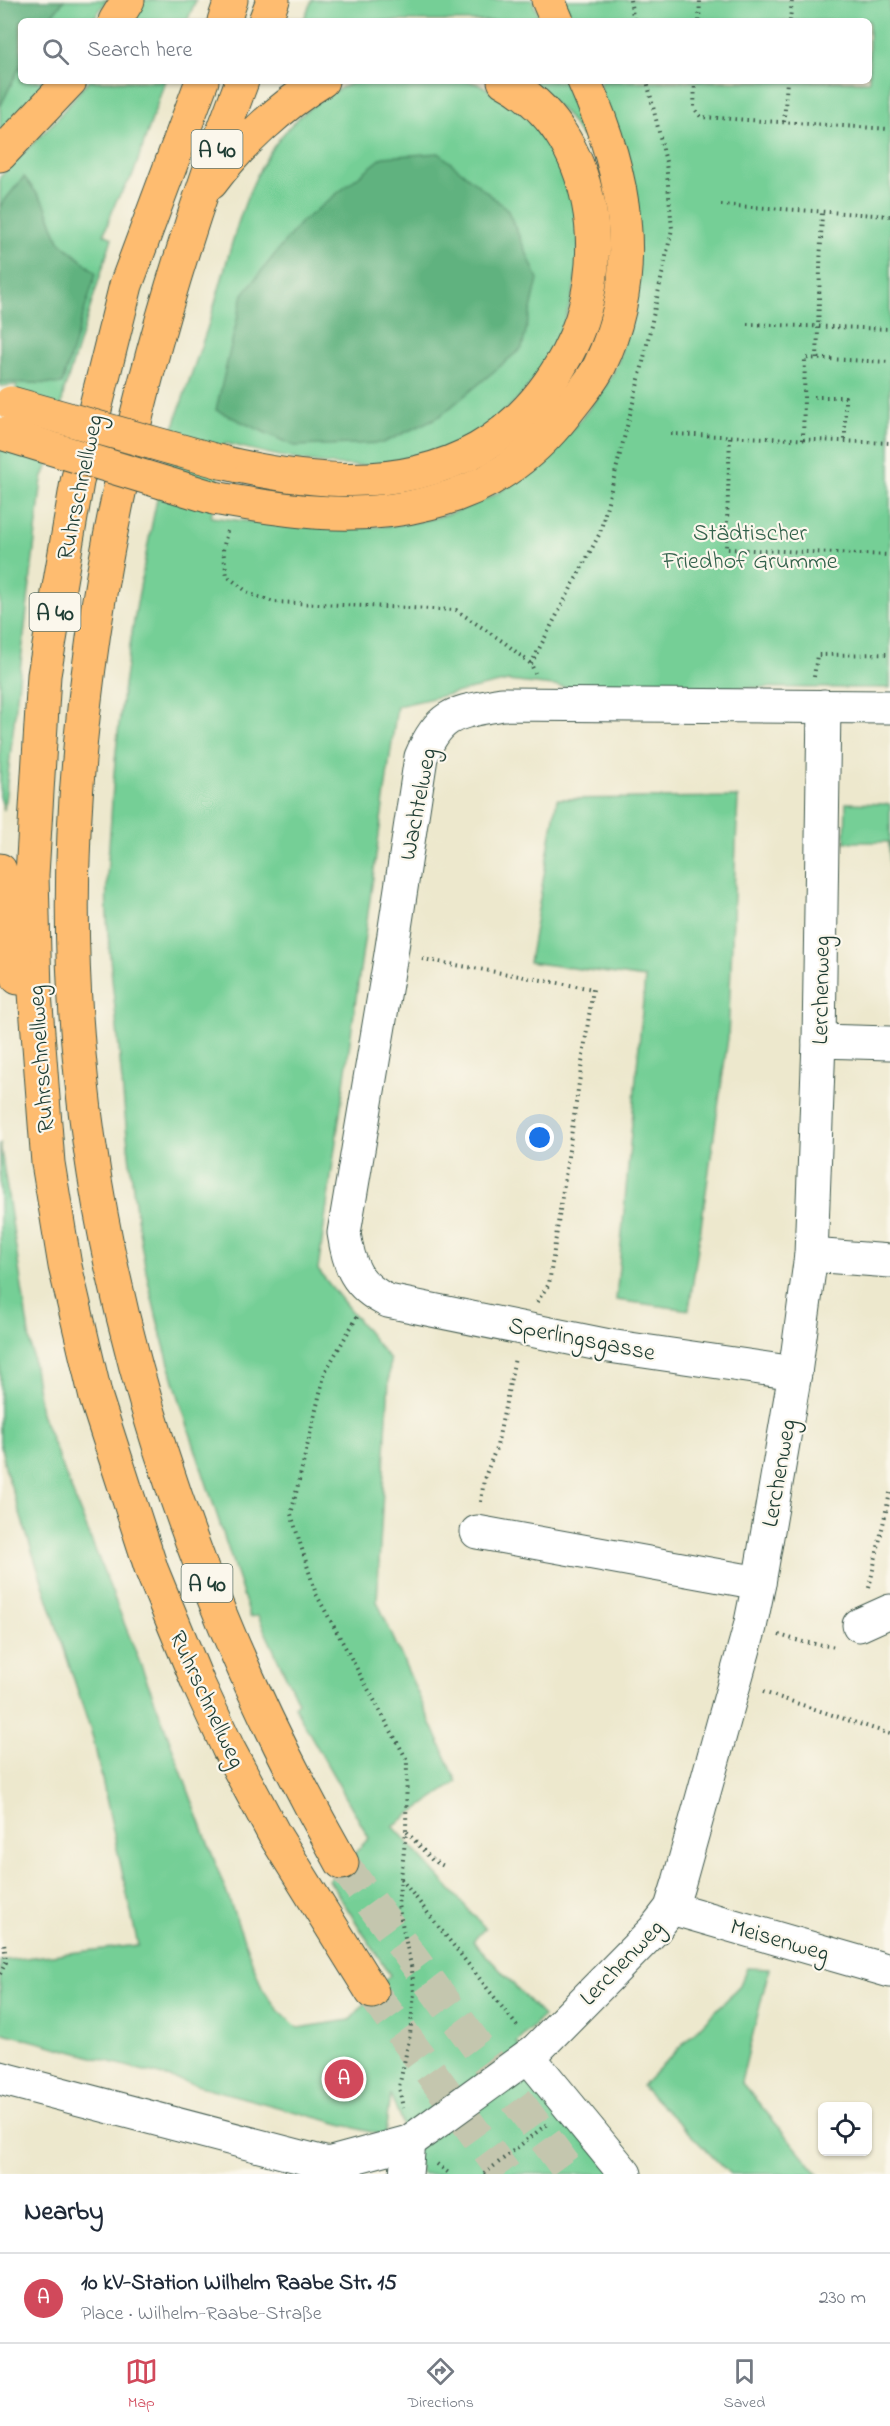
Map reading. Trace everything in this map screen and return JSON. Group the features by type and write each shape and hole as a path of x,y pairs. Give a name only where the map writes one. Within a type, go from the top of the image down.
{"highway":[{"path":"117,18 128,0"},
{"path":"225,18 231,0"},
{"path":"266,18 273,0"},
{"path":"548,0 556,18"},
{"path":"0,155 67,84"},
{"name":"Ruhrschnellweg","path":"201,84 126,285 77,482 44,675 32,875 35,993 48,1163 67,1277 94,1387 152,1571 198,1683 238,1767 274,1834 372,1992"},
{"name":"Ruhrschnellweg","path":"241,84 194,217 135,415 113,516 89,664 74,835 74,961 79,1036 95,1164 117,1286 146,1402 167,1473 218,1613 248,1682 342,1863"},
{"path":"194,217 207,190 233,157 293,102 318,84"},
{"path":"6,401 221,462 292,477 369,480 434,467 477,449 512,425 544,389 567,353 587,295 591,274 590,216 586,189 574,156 556,127 532,100 508,84"},
{"path":"2,434 214,498 291,512 359,514 429,504 474,488 516,465 549,435 600,367 615,325 626,269 625,216 617,173 585,84"},
{"path":"0,870 48,1163"}],"street":[{"name":"Wachtelweg","path":"371,1293 349,1264 344,1233 391,954 421,757 431,734 445,718 502,704 890,707"},
{"name":"Lerchenweg","path":"407,2158 435,2123 532,2053 654,1930 670,1908 734,1683 759,1583 795,1373 811,1255 819,1041 819,706"},
{"path":"819,1041 890,1043"},
{"path":"811,1255 890,1261"},
{"name":"Sperlingsgasse","path":"371,1293 388,1301 609,1346 795,1373"},
{"path":"477,1532 759,1583"},
{"path":"859,1625 890,1611"},
{"name":"Meisenweg","path":"670,1908 890,1971"},
{"path":"532,2053 625,2174"},
{"path":"0,2078 337,2169 407,2158"}],"path":[{"path":"630,0 633,18"},
{"path":"699,18 700,0"},
{"path":"790,18 792,0"},
{"path":"695,84 694,108 701,117 890,129"},
{"path":"784,122 787,84"},
{"path":"721,205 890,216"},
{"path":"817,359 822,210"},
{"path":"747,324 890,329"},
{"path":"803,440 805,358 890,362"},
{"path":"814,397 845,397 845,442"},
{"path":"671,434 890,443"},
{"path":"730,437 726,549 890,555"},
{"path":"227,530 223,550 227,576 250,594 274,602 456,610 505,643 531,664 548,704"},
{"path":"819,706 814,664 817,655 890,654"},
{"path":"391,954 593,989 549,1284 521,1327 497,1446 484,1479 477,1532"},
{"path":"371,1293 325,1372 291,1514 316,1594 407,1760 406,1832 398,1905 413,1981 410,2035 399,2087 407,2158"},
{"path":"734,1683 890,1734"},
{"path":"406,1832 432,1860 446,1867"},
{"path":"400,1878 532,2053"},
{"path":"0,1974 6,1962 4,1942"},
{"path":"484,2174 554,2119"}],"green space":[{"path":"0,0 64,0 49,18 18,18 18,70 0,107"},
{"path":"64,0 107,0 94,18 49,18"},
{"path":"143,0 196,0 188,18 132,18"},
{"path":"312,0 532,0 540,18 304,18"},
{"name":"Städtischer Friedhof Grumme","path":"564,0 890,0 890,688 562,687 508,681 397,706 318,1270 390,1360 377,1601 457,1782 393,1826 485,1928 473,1941 543,2016 517,2043 618,2174 422,2174 390,2094 385,2136 0,2032 0,1961 138,1945 93,1738 6,1471 0,1442 0,1143 41,1413 155,1701 262,1988 278,2010 298,2028 350,2020 390,1975 329,1880 369,1838 294,1706 298,1702 258,1616 250,1617 177,1391 152,1300 143,1255 129,1152 106,891 122,697 131,636 163,472 179,410 207,329 238,223 250,190 266,158 286,130 313,105 350,84 477,84 486,88 515,107 537,128 560,162 574,200 579,240 575,282 564,322 546,360 523,393 494,421 459,443 406,461 350,466 308,462 225,443 211,517 311,527 360,528 407,524 452,513 495,494 535,467 573,428 606,385 620,356 621,337 600,84 872,84 872,18 572,18"},
{"path":"18,70 18,84 47,84 0,138 0,107"},
{"path":"86,84 164,84 133,175 116,201 104,234 112,238 64,391 54,450 42,479 4,810 0,796 0,451 17,385 0,386 0,382 96,273 59,241 45,204 24,177 0,206 0,177 55,121"},
{"path":"532,84 569,84 589,131 581,136 566,114"},
{"path":"439,153 507,209 538,279 522,348 440,416 383,443 294,446 216,410 243,294 300,223 383,157"},
{"path":"24,177 45,204 59,241 96,273 62,384 0,382 0,206"},
{"path":"738,797 728,1038 689,1310 616,1300 645,978 529,962 557,799"},
{"path":"846,803 890,804 890,873 889,842 845,842"},
{"path":"747,1968 769,1969 741,2082 818,2174 730,2174 642,2086 739,1987"}],"tunnel":[{"path":"342,1863 571,2174"},
{"path":"372,1992 505,2174"}],"place":[{"name":"10 kV-Station Wilhelm Raabe Str. 15","path":"344,2079"}]}
